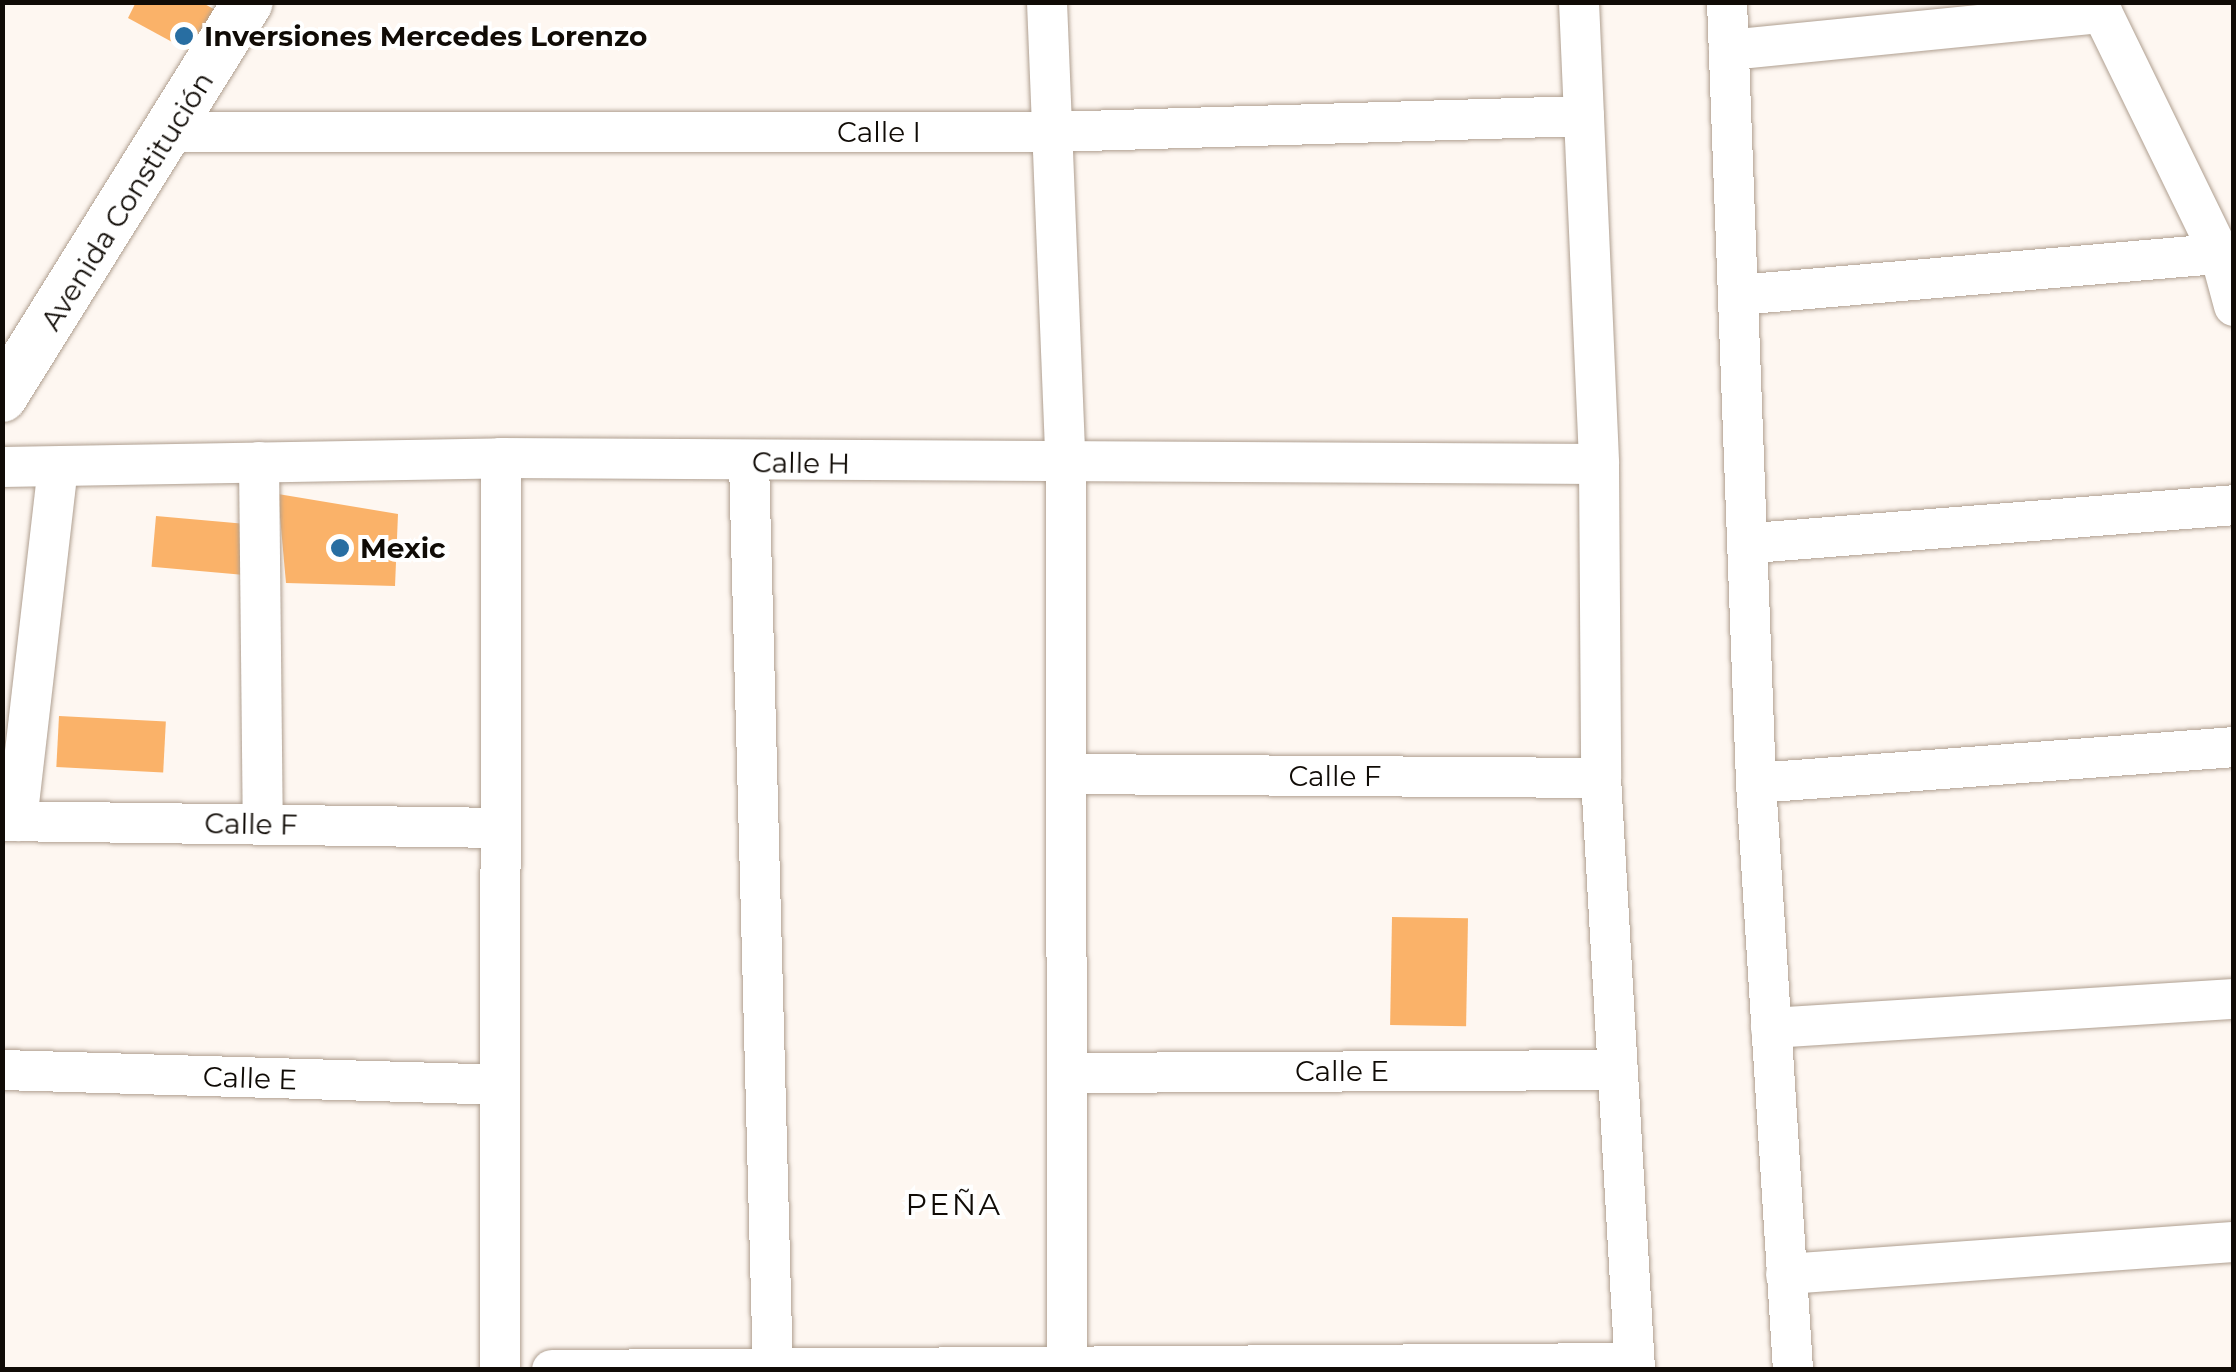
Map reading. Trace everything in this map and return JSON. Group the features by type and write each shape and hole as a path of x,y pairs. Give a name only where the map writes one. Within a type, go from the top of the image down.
{"street":[{"name":"Avenida Constitución","path":"2,397 174,132 248,2"},
{"path":"1047,2 1066,466 1067,1368"},
{"path":"552,1370 1634,1366 1601,778 1599,464 1579,2"},
{"path":"1727,2 1738,295 1753,543 1756,784 1793,1370"},
{"path":"1730,50 2100,8 2220,254 2234,306"},
{"name":"Calle I","path":"174,132 1052,132 1584,116"},
{"path":"1738,295 2220,254"},
{"path":"500,458 500,1370"},
{"name":"Calle H","path":"2,467 500,458 1066,466 1599,464"},
{"path":"259,462 263,824"},
{"path":"749,462 773,1368"},
{"path":"10,821 58,467"},
{"path":"1753,543 2234,505"},
{"path":"1756,784 2234,747"},
{"name":"Calle F","path":"1068,774 1601,778"},
{"name":"Calle F","path":"10,821 498,828"},
{"path":"1771,1028 2234,999"},
{"name":"Calle E","path":"2,1070 498,1085"},
{"name":"Calle E","path":"1066,1073 1618,1070"},
{"path":"1786,1274 2234,1242"}],"building":[{"name":"Inversiones Mercedes Lorenzo","path":"136,2 201,2 219,12 196,55 128,18"},
{"name":"Mexic","path":"278,494 398,514 395,586 286,583"},
{"path":"156,516 255,525 250,575 152,567"},
{"path":"59,716 166,722 163,773 56,767"},
{"path":"1392,917 1468,918 1466,1026 1390,1025"}],"place":[{"name":"Inversiones Mercedes Lorenzo","path":"184,36"},
{"name":"Mexic","path":"340,548"}],"district":[{"name":"PEÑA","path":"954,1205"}]}
